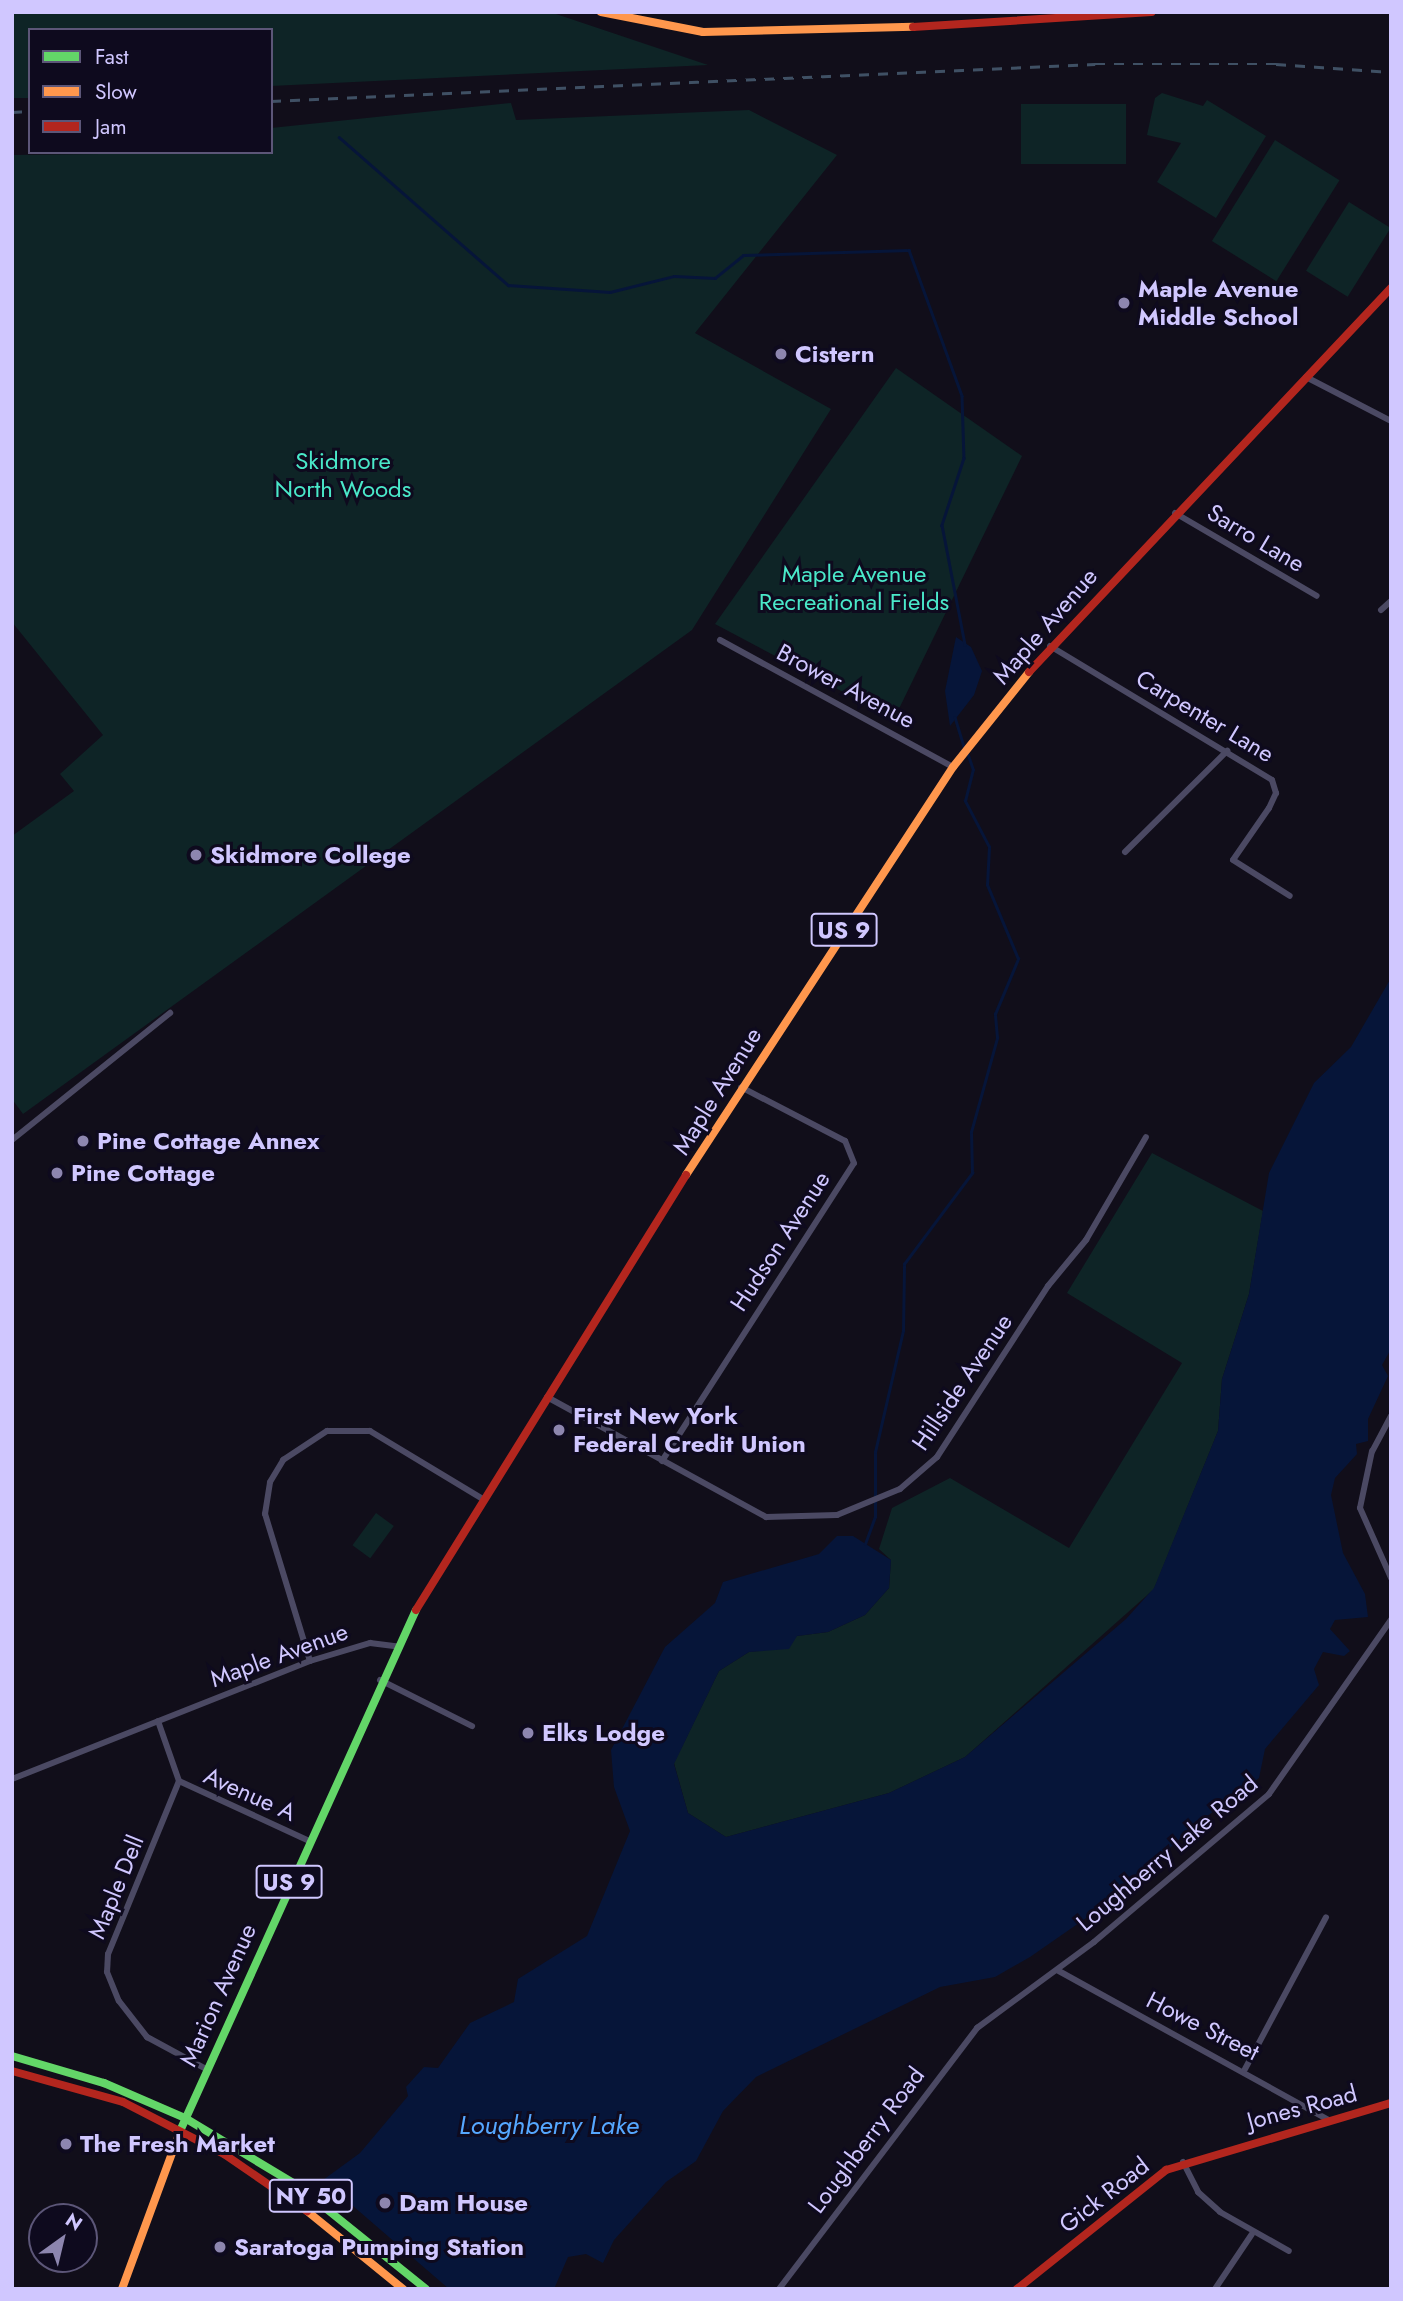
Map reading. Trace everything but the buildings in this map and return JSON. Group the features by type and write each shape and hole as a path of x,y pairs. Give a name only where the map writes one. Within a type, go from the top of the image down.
{"main road":[{"path":"601,12 703,32 751,33 1083,21 1152,12"},
{"name":"Maple Avenue","path":"396,1646 481,1498 741,1087 953,767 1050,646 1391,288"},
{"name":"Marion Avenue","path":"122,2289 185,2118 396,1646"},
{"path":"12,2056 104,2083 185,2118"},
{"path":"12,2071 111,2098 180,2131"},
{"name":"Jones Road","path":"1224,2148 1391,2103"},
{"name":"NY 50","path":"185,2118 298,2186 426,2289"},
{"name":"NY 50","path":"180,2131 281,2190 403,2289"},
{"name":"Gick Road","path":"1017,2289 1144,2185 1183,2162 1224,2148"}],"street":[{"path":"1305,376 1391,421"},
{"name":"Sarro Lane","path":"1175,513 1317,596"},
{"path":"1381,610 1391,601"},
{"name":"Brower Avenue","path":"720,640 953,767"},
{"name":"Carpenter Lane","path":"1050,646 1227,751 1276,786 1233,860 1290,896"},
{"path":"1125,852 1227,751"},
{"path":"12,1140 170,1013"},
{"name":"Hudson Avenue","path":"662,1461 854,1163 845,1141 741,1087"},
{"name":"Hillside Avenue","path":"547,1397 766,1517 810,1521 880,1497 918,1478 937,1457 1048,1286 1086,1241 1146,1137"},
{"path":"1391,1416 1372,1451 1360,1508 1391,1578"},
{"path":"310,1661 265,1514 270,1482 283,1460 327,1431 370,1430 481,1498"},
{"name":"Loughberry Lake Road","path":"988,2018 1058,1970 1269,1794 1387,1635 1391,1620"},
{"name":"Maple Avenue","path":"12,1779 310,1661 370,1643 396,1646"},
{"path":"380,1681 472,1726"},
{"path":"158,1721 179,1781"},
{"name":"Avenue A","path":"179,1781 307,1840"},
{"name":"Maple Dell","path":"179,1781 108,1954 107,1972 119,2001 147,2037 206,2069"},
{"path":"1245,2069 1326,1917"},
{"name":"Howe Street","path":"1058,1970 1245,2069 1329,2120"},
{"name":"Loughberry Road","path":"779,2289 988,2018"},
{"path":"1183,2162 1198,2192 1252,2234 1289,2252"},
{"path":"1215,2289 1252,2234"}],"green space":[{"path":"12,12 550,12 708,65 273,86 273,28 28,28 28,98 12,98"},
{"path":"1162,93 1203,106 1207,100 1266,136 1216,218 1157,182 1181,143 1147,135 1155,98"},
{"name":"Skidmore North Woods","path":"511,103 516,120 749,110 837,155 695,333 831,409 692,630 23,1114 12,1099 12,836 74,791 60,774 103,735 12,622 12,155 273,154 273,128"},
{"path":"1021,104 1126,104 1126,164 1021,164"},
{"path":"1275,140 1339,180 1276,281 1212,241"},
{"path":"1349,202 1391,228 1348,297 1306,271"},
{"name":"Maple Avenue Recreational Fields","path":"896,368 1022,456 894,719 715,624"},
{"path":"1152,1153 1263,1211 1249,1294 1222,1379 1218,1431 1154,1589 965,1757 889,1793 726,1837 688,1813 674,1763 719,1671 749,1652 777,1649 797,1636 828,1632 865,1615 889,1588 891,1560 879,1549 892,1508 950,1478 1069,1548 1182,1363 1067,1293"},
{"path":"376,1513 394,1526 370,1558 352,1545"}],"water":[{"path":"956,637 971,647 982,671 974,695 950,726 945,691"},
{"name":"Loughberry Lake","path":"1391,978 1391,1349 1382,1365 1388,1376 1368,1419 1368,1441 1356,1444 1357,1454 1335,1478 1331,1495 1343,1553 1365,1594 1368,1617 1335,1620 1330,1629 1350,1651 1344,1656 1323,1652 1314,1669 1319,1685 1265,1749 1259,1778 1195,1825 1115,1898 1030,1957 995,1977 940,1987 756,2077 723,2111 696,2161 666,2182 614,2240 603,2263 586,2254 568,2257 554,2289 449,2289 323,2180 360,2153 408,2096 406,2087 424,2067 438,2068 470,2023 514,2002 518,1979 587,1936 630,1831 614,1787 611,1750 665,1647 715,1603 723,1582 819,1554 837,1536 853,1536 891,1560 889,1588 865,1615 828,1632 797,1636 789,1649 749,1652 719,1671 674,1764 688,1813 726,1837 889,1793 965,1757 1126,1619 1154,1588 1218,1431 1222,1379 1249,1294 1269,1173 1314,1083 1351,1047"}],"waterway":[{"path":"339,137 508,285 610,292 674,276 715,278 743,255 909,250 962,396 964,458 942,525 965,645"},
{"path":"955,717 964,747"},
{"path":"865,1544 875,1517 875,1452 903,1331 904,1264 972,1173 971,1132 997,1038 995,1014 1018,959 987,885 989,847 965,801 973,770 967,753"}],"railway":[{"path":"273,101 1095,64 1276,64 1391,72"},
{"path":"12,112 28,111"}],"traffic: fast":[{"path":"180,2131 416,1610"},
{"path":"12,2056 104,2083 185,2118 298,2186 426,2289"}],"traffic: slow":[{"path":"601,12 703,32 913,27"},
{"path":"686,1175 953,767 1029,672"},
{"path":"122,2289 180,2131"},
{"path":"307,2211 403,2289"}],"traffic: jam":[{"path":"913,27 1152,12"},
{"path":"1029,672 1391,288"},
{"path":"416,1610 686,1175"},
{"path":"12,2071 123,2102 224,2154 307,2211"},
{"path":"1017,2289 1166,2170 1391,2103"}],"place":[{"name":"Maple Avenue Middle School","path":"1124,303"},
{"name":"Cistern","path":"781,354"},
{"name":"Skidmore College","path":"196,855"},
{"name":"Pine Cottage Annex","path":"83,1141"},
{"name":"Pine Cottage","path":"57,1173"},
{"name":"First New York Federal Credit Union","path":"559,1430"},
{"name":"Elks Lodge","path":"528,1733"},
{"name":"The Fresh Market","path":"66,2144"},
{"name":"Dam House","path":"385,2203"},
{"name":"Saratoga Pumping Station","path":"220,2247"}]}
